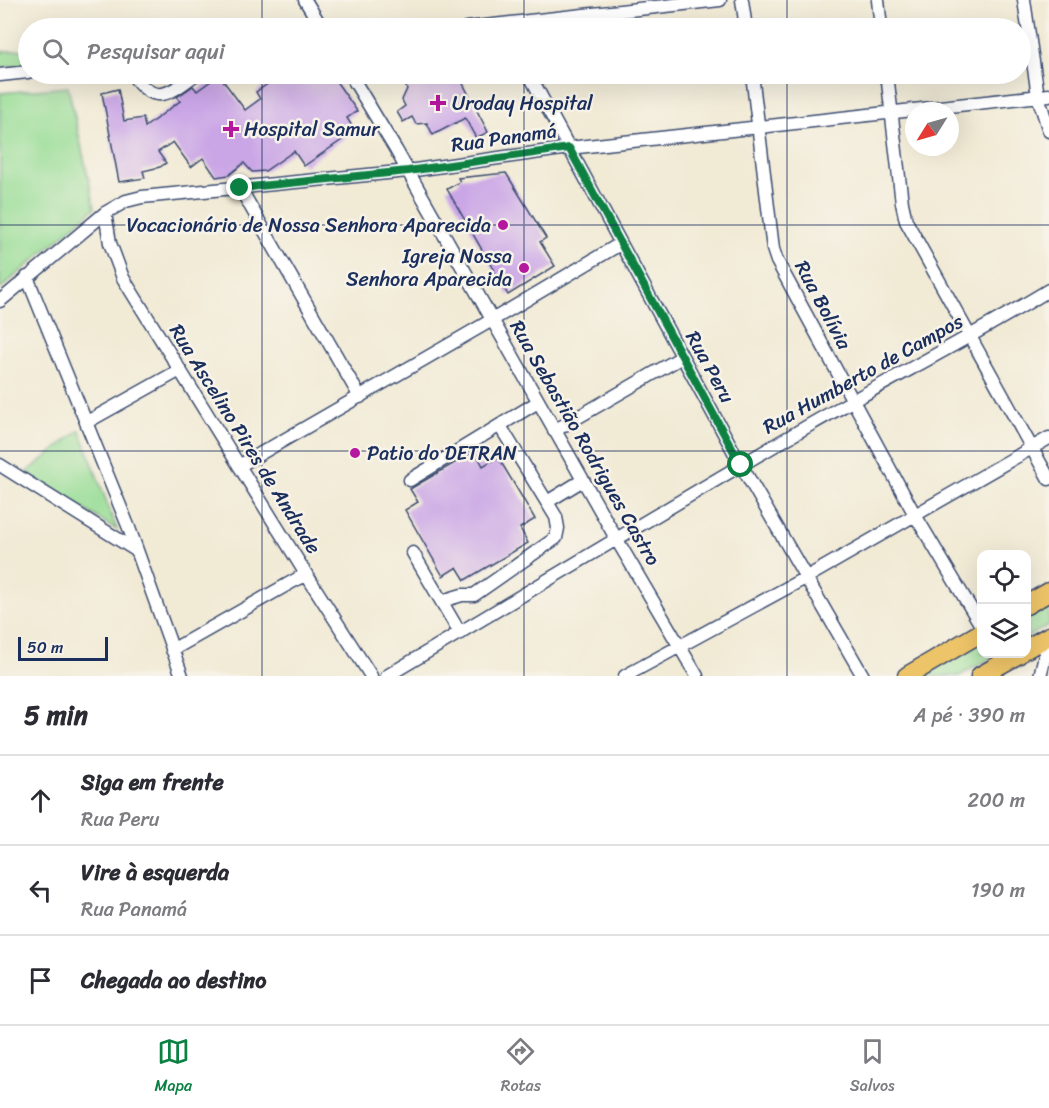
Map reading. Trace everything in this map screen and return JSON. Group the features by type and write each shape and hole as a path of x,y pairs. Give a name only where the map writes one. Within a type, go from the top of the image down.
{"highway":[{"path":"1028,604 1049,592"},
{"path":"907,676 977,634"},
{"path":"1031,647 1049,638"},
{"path":"980,676 1012,658"}],"street":[{"path":"305,0 316,18"},
{"path":"570,18 720,0"},
{"path":"742,0 745,18"},
{"path":"878,0 880,18"},
{"path":"1024,0 1028,18"},
{"path":"1031,35 1049,131"},
{"path":"0,75 18,73"},
{"path":"140,84 154,94 164,95 182,84"},
{"name":"Rua Sebastião Rodrigues Castro","path":"356,84 408,171 616,540 697,676"},
{"name":"Rua Peru","path":"534,84 741,465 863,676"},
{"name":"Rua Bolívia","path":"753,84 773,249 777,261 915,515 977,620"},
{"path":"888,84 906,221 1049,479"},
{"name":"Rua Panamá","path":"0,301 105,213 126,201 142,197 408,171 569,148 1043,96"},
{"path":"240,188 360,397"},
{"name":"Rua Ascelino Pires de Andrade","path":"105,213 110,243 123,278 238,466 371,676"},
{"path":"238,466 620,244"},
{"path":"27,277 129,528 182,676"},
{"name":"Rua Humberto de Campos","path":"387,676 741,465 853,400 970,337 1049,290"},
{"path":"554,431 682,357"},
{"path":"87,422 180,370"},
{"path":"410,480 538,402"},
{"path":"442,601 462,595 474,595 556,538 558,528 556,517 500,426"},
{"path":"625,676 807,577 1049,438"},
{"path":"0,465 137,551"},
{"path":"547,502 583,480"},
{"path":"117,538 129,528"},
{"path":"413,553 460,633"},
{"path":"172,650 306,574"},
{"path":"1040,676 1049,638"}],"green space":[{"path":"18,50 18,66 0,68 0,52"},
{"path":"68,87 95,208 0,289 0,93"},
{"path":"80,430 117,530 26,473"},
{"path":"1049,604 1049,625 1031,635 1031,615"},
{"path":"977,644 977,658 991,658 959,676 922,676"}],"building":[{"name":"Hospital Samur","path":"207,84 226,84 245,110 260,99 256,92 268,84 338,84 357,111 347,118 355,131 304,166 294,151 265,171 252,172 244,163 229,175 216,177 203,158 191,167 173,142 158,152 166,163 160,167 143,171 145,178 119,182 102,93 118,89 124,121 143,118 145,127 180,101 177,97 193,86 197,91"},
{"name":"Uroday Hospital","path":"404,84 463,84 488,132 476,138 465,118 433,135 427,123 416,124 412,117 403,122 397,112 405,106 402,100 407,89"},
{"path":"506,173 546,238 540,242 555,266 508,295 447,189 460,182 458,178"},
{"path":"475,451 483,466 498,457 535,519 520,528 528,543 465,580 457,567 443,576 405,510 418,502 410,489"}],"place":[{"name":"Uroday Hospital","path":"438,103"},
{"name":"Hospital Samur","path":"231,129"},
{"name":"Vocacionário de Nossa Senhora Aparecida","path":"503,225"},
{"name":"Igreja Nossa Senhora Aparecida","path":"524,268"},
{"name":"Patio do DETRAN","path":"355,453"}],"route":[{"path":"240,188 408,171 569,148 741,465"}]}
